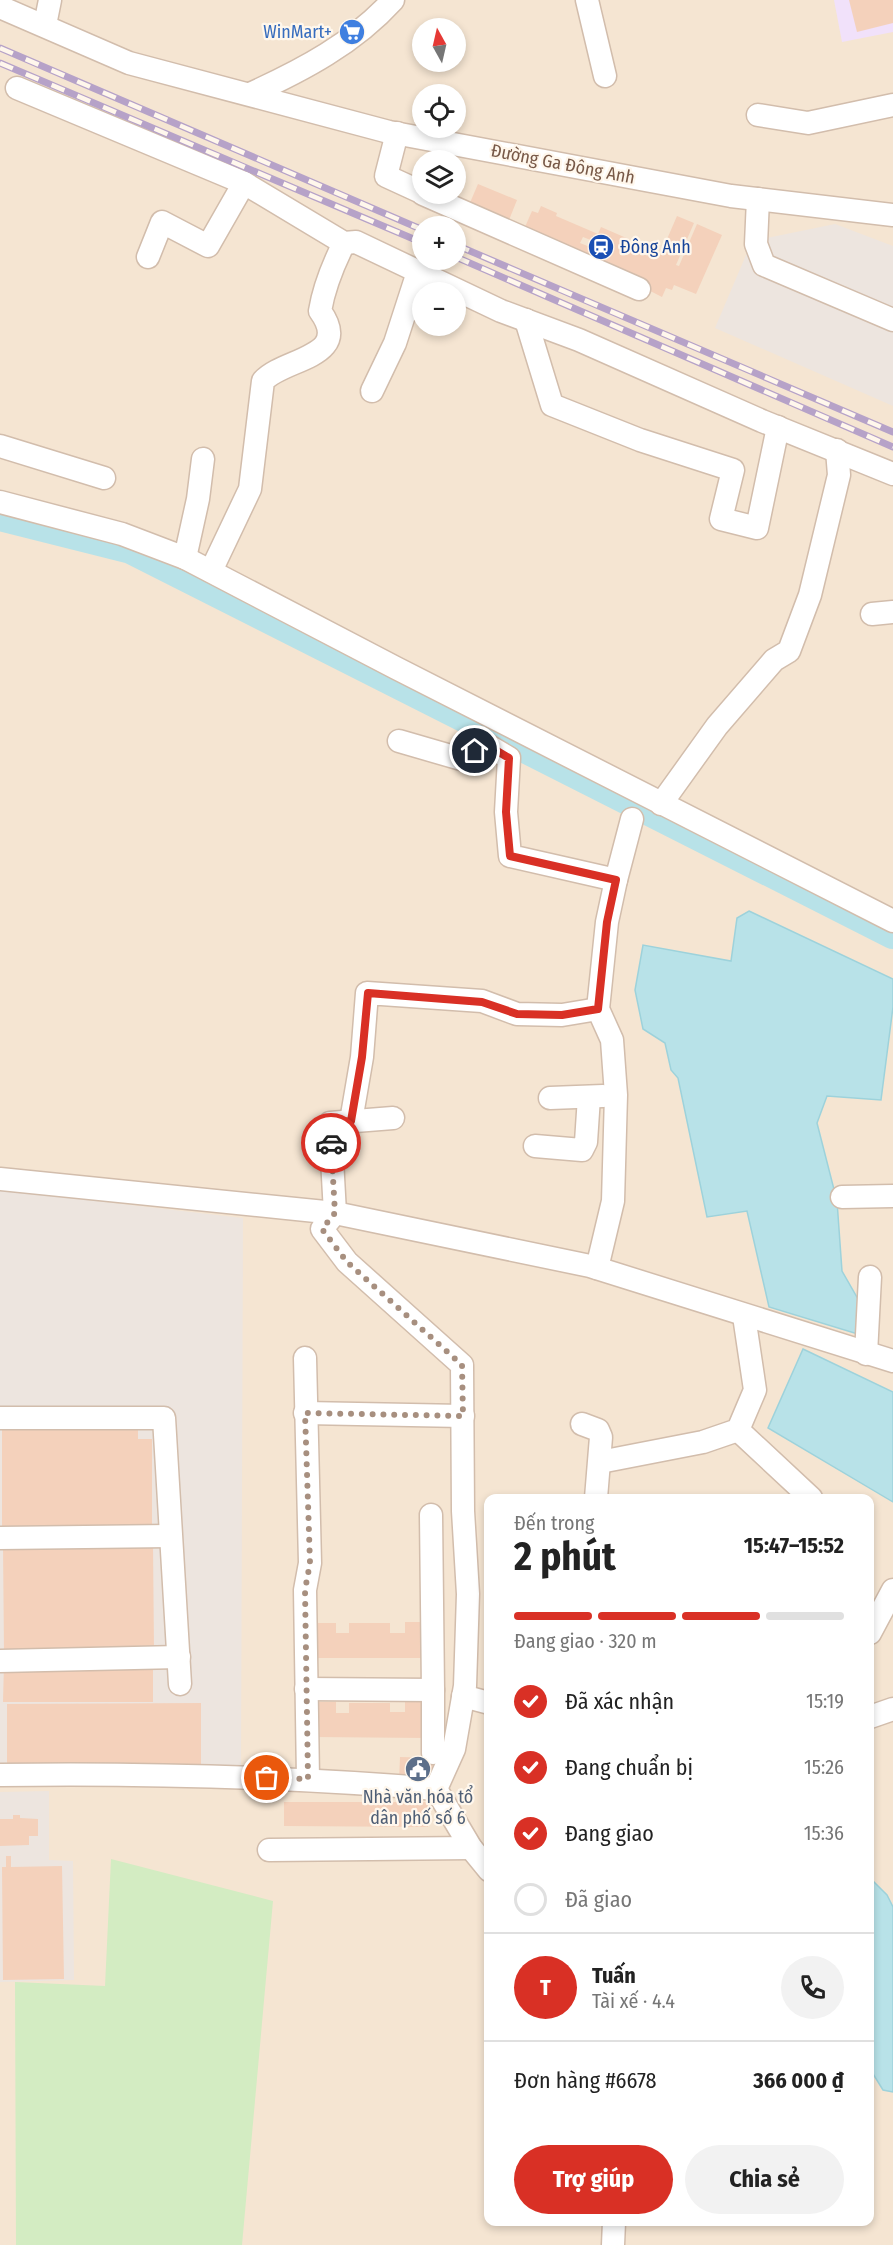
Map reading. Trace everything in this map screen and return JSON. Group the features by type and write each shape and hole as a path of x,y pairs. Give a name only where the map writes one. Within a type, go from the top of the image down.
{"street":[{"path":"45,25 50,0"},
{"path":"250,94 285,78 334,50 375,20 393,0"},
{"path":"587,0 605,76"},
{"name":"Đường Ga Đông Anh","path":"0,7 129,63 397,133 758,199 893,215"},
{"path":"17,88 244,183 344,243 356,242 526,320 579,340 778,427 893,474"},
{"path":"758,115 808,123 893,105"},
{"path":"397,133 386,176 412,188"},
{"path":"148,257 162,222 208,246 244,183"},
{"path":"758,199 756,244 764,265 893,320"},
{"path":"448,204 639,289"},
{"path":"211,571 250,489 263,381 307,359 324,346 329,334 329,322 320,311 328,275 344,243"},
{"path":"372,391 395,343 418,272"},
{"path":"526,320 552,405 640,440 734,470 721,519 757,528 778,427"},
{"path":"0,446 104,478"},
{"path":"661,804 717,726 774,660 789,651 813,584 839,474 837,450"},
{"path":"185,558 198,499 203,459"},
{"path":"0,501 122,534 185,558 893,921"},
{"path":"399,741 468,761 482,742 509,758 506,812 510,856 616,880"},
{"path":"597,1268 614,1201 616,1095 612,1040 598,1009 607,922 632,819"},
{"path":"351,1121 362,1057 368,993 482,1002 517,1014 562,1015 598,1009"},
{"path":"550,1098 616,1095"},
{"path":"535,1146 582,1150 586,1142 589,1097"},
{"path":"393,1118 330,1123 335,1213 322,1229 347,1262 462,1365 463,1511 468,1594 463,1696 454,1749 436,1789"},
{"path":"0,1179 335,1213 597,1268 893,1361"},
{"path":"842,1197 893,1196"},
{"path":"867,1354 870,1277"},
{"path":"600,1462 703,1442 738,1430 754,1390 744,1316"},
{"path":"305,1358 310,1563 305,1590 308,1779"},
{"path":"305,1413 463,1416"},
{"path":"0,1418 164,1418 180,1684"},
{"path":"582,1424 598,1430 601,1437 596,1494"},
{"path":"738,1430 807,1494"},
{"path":"431,1515 433,1753"},
{"path":"0,1538 170,1536"},
{"path":"874,1626 893,1590"},
{"path":"0,1661 179,1658"},
{"path":"306,1689 433,1690"},
{"path":"463,1696 484,1702"},
{"path":"874,1716 893,1709"},
{"path":"0,1775 96,1774 308,1779 436,1789"},
{"path":"436,1789 471,1848 484,1864"},
{"path":"269,1850 471,1848"},
{"path":"613,2245 614,2226"}],"shaded area":[{"path":"0,0 893,0 893,2245 0,2245"},
{"path":"834,0 893,0 893,32 842,42"},
{"path":"835,224 893,246 893,406 715,328 752,241"},
{"path":"0,1190 243,1218 241,1767 0,1769"},
{"path":"49,1791 49,1860 73,1861 74,1980 0,1982 0,1792"}],"green space":[{"path":"111,1859 273,1901 242,2245 16,2245 15,1982 105,1986"}],"water":[{"path":"749,911 893,979 893,1007 881,1100 827,1096 817,1123 837,1201 842,1271 862,1306 861,1335 769,1307 747,1211 707,1217 678,1078 671,1070 665,1043 643,1029 635,990 643,945 731,961 737,918"},
{"path":"803,1349 893,1392 893,1502 768,1428"},
{"path":"874,1882 887,1895 893,1907 893,2092 883,2090 874,2075"}],"building":[{"path":"849,0 893,0 893,23 857,32"},
{"path":"478,184 517,200 509,220 466,212"},
{"path":"541,206 557,213 556,216 598,234 601,227 661,253 677,216 694,223 676,265 679,266 697,224 722,235 696,294 674,285 672,290 666,288 662,297 525,227 532,211 538,213","holes":["583,237 593,241 590,247 580,243"]},
{"path":"138,1425 138,1439 152,1439 152,1528 2,1528 2,1426"},
{"path":"153,1542 154,1653 4,1655 3,1543"},
{"path":"405,1622 427,1622 426,1658 314,1658 314,1623 336,1623 336,1633 349,1633 349,1623 390,1623 390,1633 405,1633"},
{"path":"4,1663 153,1663 153,1702 3,1702"},
{"path":"314,1702 336,1702 336,1713 349,1713 349,1703 390,1703 390,1712 405,1712 405,1702 427,1702 426,1738 314,1737"},
{"path":"201,1703 201,1764 7,1765 7,1704"},
{"name":"Nhà văn hóa tổ dân phố số 6","path":"400,1757 437,1758 437,1782 399,1781"},
{"path":"284,1802 428,1802 428,1827 284,1826"},
{"path":"13,1815 20,1815 20,1818 38,1819 38,1836 29,1836 29,1845 0,1846 0,1819 13,1819"},
{"path":"6,1856 11,1856 11,1867 62,1866 64,1979 3,1980 2,1867 6,1867"}],"waterway":[{"path":"0,516 131,549 893,934"}],"railway":[{"path":"0,48 412,225"},
{"path":"0,63 412,238"},
{"path":"466,249 893,432"},
{"path":"466,261 893,447"}],"way so far":[{"path":"267,1778 308,1779 305,1590 310,1563 305,1413 463,1416 462,1365 347,1262 322,1229 335,1213 331,1143"}],"place":[{"name":"WinMart+","path":"352,32"},
{"name":"Đông Anh","path":"601,247"},
{"name":"Nhà văn hóa tổ dân phố số 6","path":"418,1769"}],"route":[{"path":"331,1143 330,1123 351,1121 362,1057 368,993 482,1002 517,1014 562,1015 598,1009 607,922 616,880 510,856 506,812 509,758 482,742 475,751"}]}
